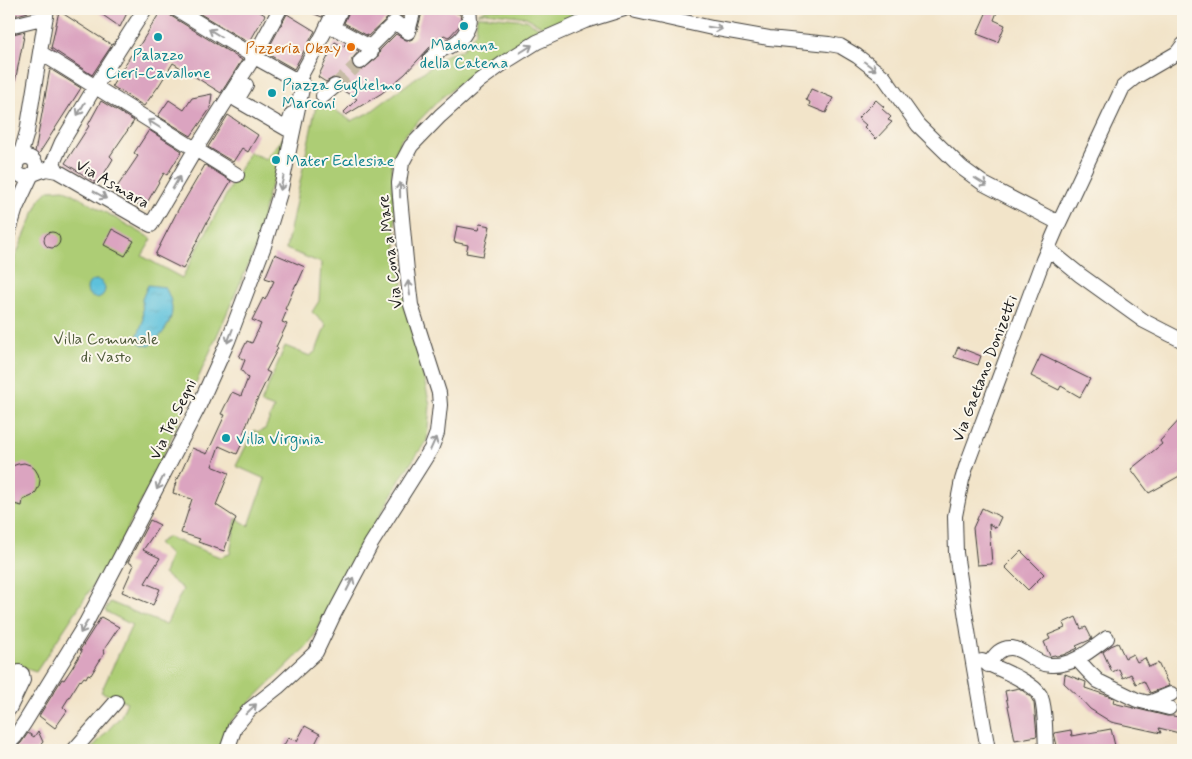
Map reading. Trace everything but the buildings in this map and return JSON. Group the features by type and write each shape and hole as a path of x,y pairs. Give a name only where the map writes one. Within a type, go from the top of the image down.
{"street":[{"path":"22,164 44,160 53,155 144,9"},
{"path":"176,9 257,59 301,82"},
{"path":"280,9 237,100 287,129 301,82 335,9"},
{"path":"341,9 333,27 370,47"},
{"path":"360,62 371,52 370,47 395,22 408,32 414,9"},
{"path":"430,59 442,49 452,46 466,32 470,25 470,12 468,9"},
{"name":"Via Cona a Mare","path":"227,750 236,727 249,710 278,687 316,652 371,544 431,449 437,433 440,405 439,392 411,305 406,271 399,183 402,163 412,146 440,116 479,81 505,62 537,42 585,21 624,9"},
{"path":"634,9 712,28 769,38 840,46 857,56 884,78 918,126 962,168 984,184 1059,222"},
{"path":"9,26 47,13 16,208 9,231"},
{"name":"Via Gaetano Donizetti","path":"988,750 956,553 956,516 967,464 1059,222 1123,87 1134,78 1177,53 1183,45"},
{"path":"41,53 237,175"},
{"path":"195,150 257,59"},
{"name":"Via Tre Segni","path":"9,743 25,722 86,623 194,417 221,358 264,246 278,202 301,82"},
{"path":"323,96 335,86"},
{"name":"Via Asmara","path":"57,171 151,225 195,150"},
{"path":"53,155 53,163 57,171"},
{"path":"22,164 57,171"},
{"path":"1048,249 1080,275 1144,321 1183,341"},
{"path":"988,664 1001,649 1008,648 1019,649 1045,664 1060,665 1077,659 1107,638"},
{"path":"972,657 1028,683 1040,695 1046,750"},
{"path":"1077,659 1098,680 1127,696 1149,703 1170,701"},
{"path":"9,680 14,673 19,672 22,674 23,680 9,710"},
{"path":"74,750 116,702"}],"green space":[{"path":"486,9 612,9 548,30 526,17 486,12 477,14"},
{"path":"477,16 526,20 546,32 488,62 441,98 400,140 392,165 397,255 430,405 427,440 402,476 310,643 229,723 220,750 90,750 121,716 127,702 101,692 132,625 105,611 110,602 166,625 183,589 164,574 170,555 158,543 168,537 220,557 230,554 236,518 249,526 265,479 236,466 254,430 258,432 265,429 274,408 261,403 285,346 310,356 316,351 326,325 312,312 319,301 321,263 286,249 317,101 322,101 351,121 369,113 446,55 461,51 476,32"},
{"name":"Villa Comunale di Vasto","path":"285,136 280,165 268,193 256,247 149,486 123,537 36,672 9,663 9,280 14,260 40,199 49,190 64,189 152,239 142,256 182,278 249,152 266,159"}],"water":[{"path":"96,280 102,283 105,289 102,295 96,298 90,295 87,289 90,283"},
{"path":"148,285 165,287 172,304 172,315 168,325 150,346 143,345 136,340 143,321 142,299"}],"tunnel":[{"path":"335,86 360,62"}],"place":[{"name":"Madonna della Catena","path":"464,26"},
{"name":"Palazzo Cieri-Cavallone","path":"158,37"},
{"name":"Pizzeria Okay","path":"351,47"},
{"name":"Piazza Guglielmo Marconi","path":"272,93"},
{"name":"Mater Ecclesiae","path":"276,160"},
{"name":"Villa Virginia","path":"226,438"}]}
